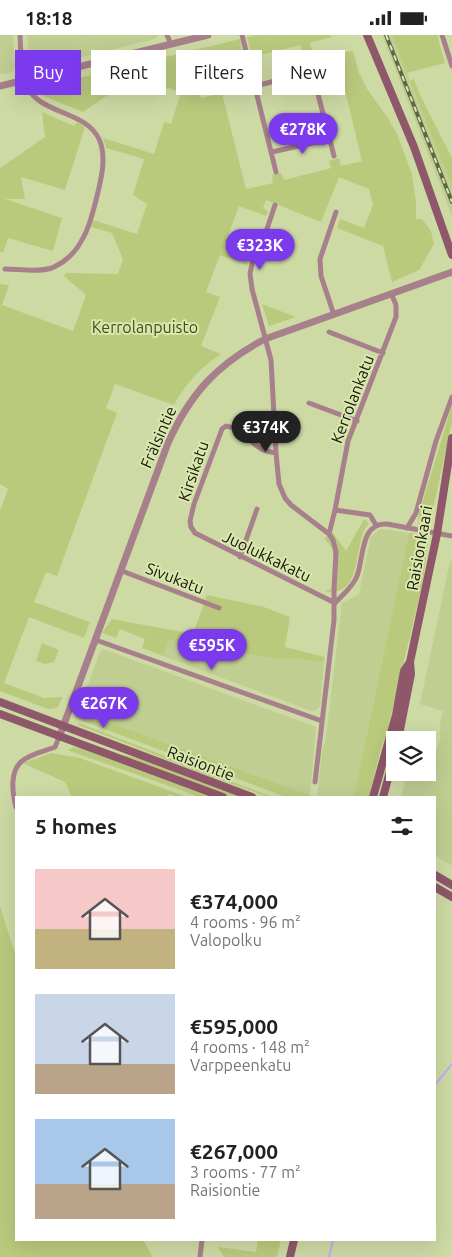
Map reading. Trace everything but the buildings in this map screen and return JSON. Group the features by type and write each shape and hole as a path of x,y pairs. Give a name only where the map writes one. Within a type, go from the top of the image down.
{"main road":[{"path":"367,35 414,147 452,255"},
{"name":"Raisionkaari","path":"400,731 412,674 410,663 437,533 452,438"},
{"name":"Raisionkaari","path":"373,796 396,715 404,671 410,663"},
{"name":"Raisiontie","path":"0,702 249,796"},
{"name":"Raisiontie","path":"0,714 220,796"},
{"path":"383,796 387,781"},
{"path":"436,876 452,885"},
{"path":"436,888 452,897"},
{"path":"290,1257 294,1241"}],"street":[{"path":"20,35 21,50"},
{"path":"167,35 171,44"},
{"path":"81,67 208,35"},
{"path":"242,35 246,50"},
{"path":"442,35 452,66"},
{"path":"0,86 15,83"},
{"path":"5,269 53,268 70,256 84,236 89,223 103,161 100,140 89,126 40,102 31,95"},
{"path":"258,95 276,172"},
{"path":"318,95 334,156"},
{"path":"272,152 330,139"},
{"path":"275,205 267,229 253,259 250,274 271,365 279,484 285,499 329,534 333,539 336,552 334,603 316,782"},
{"path":"334,315 321,276 320,259 336,212"},
{"name":"Frälsintie","path":"60,735 168,443 186,407 208,381 228,362 265,339 452,272"},
{"name":"Kerrolankatu","path":"329,534 345,450 397,312 391,293"},
{"path":"329,332 383,353"},
{"path":"407,528 416,513 436,441 452,397"},
{"path":"309,403 357,421"},
{"name":"Kirsikatu","path":"191,527 194,504 222,429 226,426 239,430 262,449 276,453"},
{"path":"240,557 256,509"},
{"path":"335,510 370,515 376,525"},
{"path":"334,603 355,581 366,537 376,525 387,525 452,536"},
{"name":"Juolukkakatu","path":"191,527 201,537 334,603"},
{"name":"Sivukatu","path":"122,571 219,608"},
{"path":"96,640 322,721"},
{"path":"15,799 13,782 20,762 55,747 60,735"},
{"path":"200,1257 202,1241"}],"shaded area":[{"path":"0,35 13,35 14,70 10,73 0,74"},
{"path":"27,35 158,35 155,39 111,50 91,50 91,55 81,57 81,50 29,50"},
{"path":"382,35 392,35 452,187 452,216"},
{"path":"381,529 409,533 354,796 317,796 342,603 359,594 371,536"},
{"path":"452,559 452,866 436,856 436,796 401,796 405,781 436,781 436,750 441,736 439,735 441,726 439,725 443,711 420,704 450,561"},
{"path":"169,639 283,660 284,658 324,662 320,706 316,710 311,711 163,656"},
{"path":"103,649 316,727 310,796 95,717 81,704 100,652"}],"green space":[{"path":"255,35 329,35 332,37 310,43 312,50 302,50 300,45 272,50 272,52 262,55 262,50 251,50 247,37"},
{"path":"392,35 437,35 445,63 407,73"},
{"path":"240,39 242,50 195,50"},
{"name":"Kerrolanpuisto","path":"353,51 359,73 367,89 397,134 412,174 416,202 416,219 422,219 431,231 434,244 419,270 392,282 383,246 337,228 340,219 364,228 373,205 369,189 339,177 321,222 266,200 263,208 268,212 266,216 239,206 224,246 251,256 247,265 220,255 206,292 220,297 201,346 221,354 194,377 174,405 115,384 106,408 117,413 57,576 46,572 34,602 90,622 84,638 29,617 4,683 44,698 63,697 57,708 48,709 0,691 0,511 8,489 0,484 0,284 9,285 2,305 73,331 86,295 64,276 66,273 118,274 123,259 112,233 91,227 93,220 137,234 147,204 133,195 144,159 106,148 103,138 154,154 164,122 171,124 180,95 200,95 201,98 222,95 246,189 273,183 272,175 281,173 284,180 331,168 329,161 339,158 341,166 362,161 345,90 345,52"},
{"path":"176,55 176,90 166,87 166,57"},
{"path":"91,75 91,95 108,95 83,112 41,95 81,95 81,78"},
{"path":"414,79 420,95 452,158 452,187 410,81"},
{"path":"42,112 74,126 77,122 85,127 65,190 21,177 25,199 5,199 62,218 53,251 8,238 3,253 0,252 0,168 45,137"},
{"path":"262,304 296,317 269,326"},
{"path":"452,405 452,422 430,523 426,526 419,525 418,517"},
{"path":"364,519 369,523 360,543 356,567 352,577 347,586 338,591 325,592 331,589 333,585 334,559 332,548 324,538 333,533 346,551"},
{"path":"409,533 425,535 428,541 423,581 386,737 382,744 369,796 354,796"},
{"path":"207,595 264,607 290,617 285,647 325,657 324,662 284,658 283,660 169,640 163,656 142,648 145,639 120,629 116,638 102,633 112,619 193,634"},
{"path":"42,643 59,650 54,662 45,664 36,661"},
{"path":"81,704 95,717 311,796 283,796 75,718"},
{"path":"79,723 269,796 246,789 78,725"},
{"path":"74,747 85,750 208,796 197,796 67,750"},
{"path":"52,753 80,758 184,796 169,794 167,796 72,796 65,782 23,763"},
{"path":"124,756 137,758 240,796 231,796"},
{"path":"0,906 15,951 15,1241 144,1241 153,1257 0,1257"},
{"path":"258,1241 281,1241 277,1257 224,1257 218,1247 256,1252"}],"waterway":[{"path":"436,1084 452,1064"},
{"path":"329,1257 333,1241"}],"railway":[{"path":"386,35 452,202"}]}
